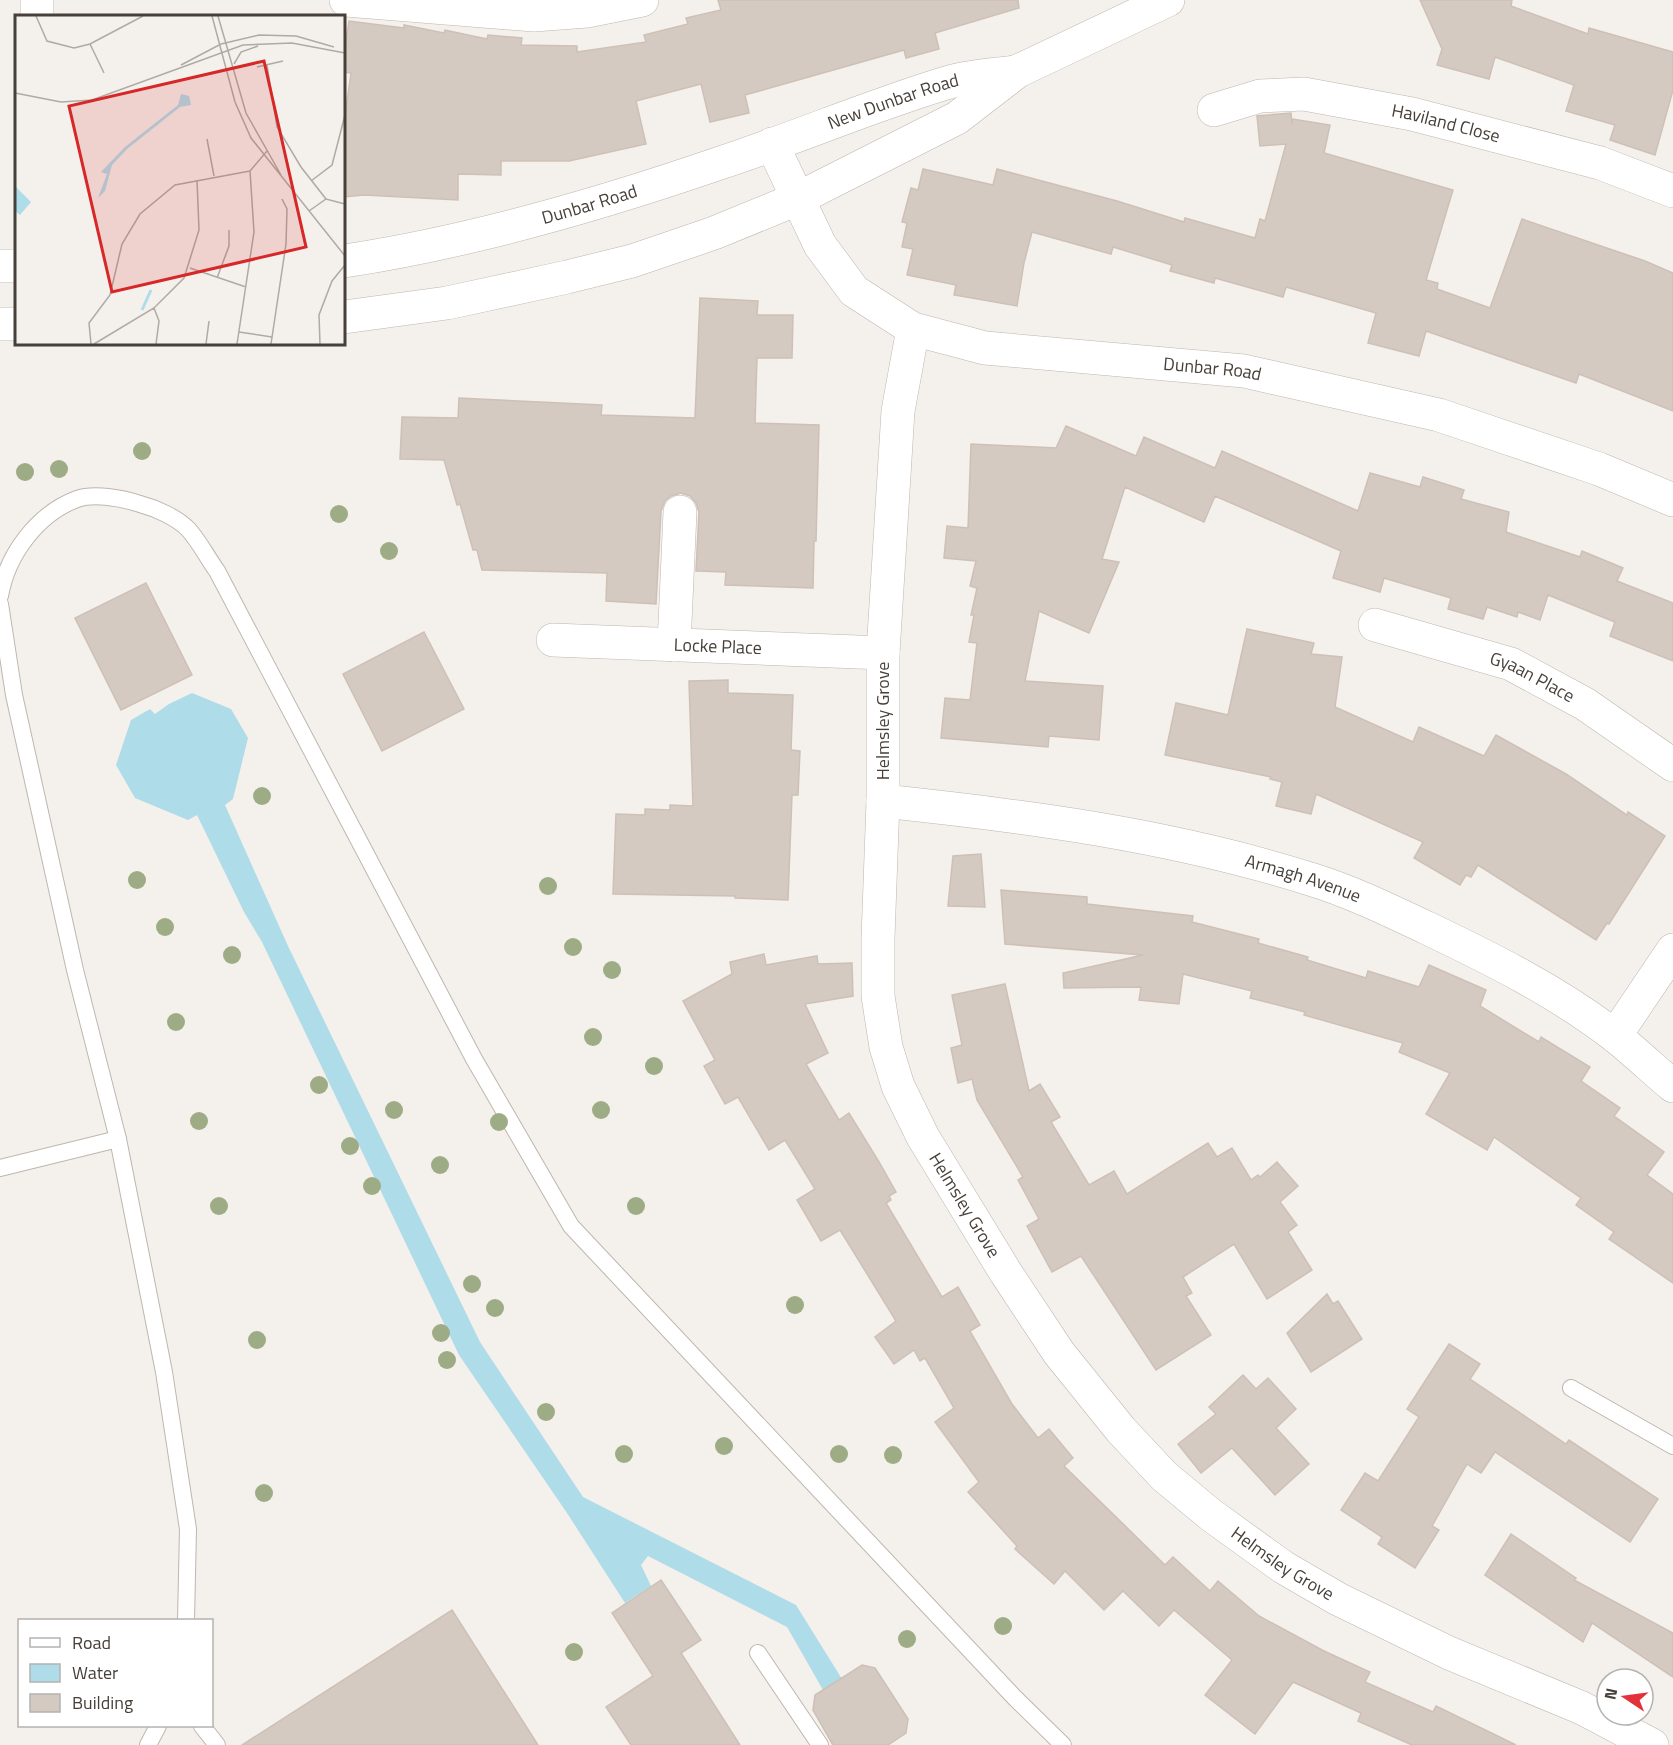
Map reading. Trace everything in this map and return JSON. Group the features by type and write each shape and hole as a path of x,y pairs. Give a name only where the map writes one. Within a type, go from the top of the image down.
{"street":[{"path":"346,0 534,15 587,11 642,0"},
{"name":"New Dunbar Road","path":"797,199 957,118 1018,71 1168,0"},
{"name":"New Dunbar Road","path":"772,144 949,82 1018,71"},
{"name":"Haviland Close","path":"1214,110 1260,96 1304,94 1412,114 1589,160 1673,191"},
{"name":"Dunbar Road","path":"345,261 404,252 515,225 632,192 772,144 820,245 854,291 913,329 985,348 1256,374 1439,415 1599,469 1673,500"},
{"path":"345,317 447,303 632,261 714,233 797,199"},
{"name":"Helmsley Grove","path":"913,329 898,411 883,653 883,801 878,996 886,1047 898,1086 924,1137 1006,1273 1059,1353 1121,1430 1164,1476 1210,1515 1283,1567 1338,1599 1449,1653 1582,1708 1652,1745"},
{"path":"674,645 680,512"},
{"name":"Gyaan Place","path":"1375,625 1510,663 1586,704 1673,765"},
{"name":"Locke Place","path":"553,640 883,653"},
{"name":"Armagh Avenue","path":"883,801 1057,821 1207,851 1311,879 1396,914 1474,950 1549,991 1615,1036 1673,1086"},
{"path":"1615,1036 1673,950"}],"lane":[{"path":"0,596 9,564 22,542 50,514 78,499 117,496 155,508 187,528 217,571 474,1059 571,1226 1015,1698 1063,1745"},
{"path":"0,604 14,695 75,970 118,1139 164,1372 188,1529 186,1619"},
{"path":"0,1168 118,1139"},
{"path":"1571,1388 1673,1446"},
{"path":"758,1653 820,1745"},
{"path":"148,1745 157,1727"},
{"path":"204,1727 217,1745"}],"water":[{"path":"192,693 231,709 248,738 233,799 225,805 288,946 480,1342 583,1497 796,1605 842,1679 823,1690 787,1627 648,1556 641,1565 651,1586 625,1603 567,1513 459,1355 262,942 244,912 197,815 188,820 135,798 116,765 131,720 150,709 155,714"}],"building":[{"path":"718,0 1018,0 1019,8 935,33 939,49 906,58 904,50 745,95 749,113 710,122 701,84 636,101 646,144 569,161 501,161 501,175 458,174 458,200 364,195 345,197 345,116 351,73 345,72 345,47 349,21 404,28 404,25 444,33 445,30 487,39 488,35 522,38 521,45 577,46 577,52 646,42 644,35 688,24 686,18 721,10"},
{"path":"1420,0 1512,0 1511,6 1588,34 1589,28 1673,52 1673,90 1655,155 1610,140 1615,125 1566,111 1574,85 1495,57 1489,79 1437,65 1442,49"},
{"path":"1291,113 1292,124 1293,119 1330,125 1324,153 1453,190 1426,280 1438,283 1437,289 1490,308 1522,219 1645,261 1673,273 1673,411 1579,374 1576,383 1426,331 1419,356 1368,343 1376,313 1286,287 1283,297 1215,278 1214,283 1170,271 1172,265 1113,247 1111,254 1032,232 1017,306 954,295 956,285 907,275 913,249 902,247 907,223 902,222 911,188 918,190 923,169 993,185 997,169 1117,201 1184,222 1185,218 1255,238 1260,219 1265,221 1286,144 1260,146 1257,116"},
{"path":"700,298 758,301 757,315 793,315 792,358 757,358 755,423 819,425 813,588 725,585 726,572 696,571 699,512 690,496 681,493 665,501 661,511 656,604 606,601 607,573 482,570 477,550 473,550 460,504 457,505 444,460 400,459 402,417 458,418 459,398 602,405 601,415 695,418"},
{"path":"1066,426 1136,456 1144,437 1215,468 1222,451 1358,511 1370,473 1420,487 1423,477 1464,490 1461,499 1509,512 1506,532 1580,557 1582,551 1623,568 1617,581 1673,603 1673,661 1610,636 1615,622 1548,595 1540,620 1518,612 1517,617 1487,607 1483,619 1448,609 1451,598 1384,578 1380,592 1333,578 1341,551 1215,496 1204,522 1125,487 1102,559 1119,562 1089,633 1039,611 1025,681 1103,686 1099,740 1049,736 1048,747 941,738 945,698 970,700 977,643 969,642 974,615 971,615 977,588 970,586 976,561 944,558 947,526 968,528 971,444 1056,448"},
{"path":"146,583 192,675 121,710 75,618"},
{"path":"1247,629 1314,643 1311,654 1342,657 1335,707 1413,742 1419,727 1484,756 1496,735 1566,774 1627,815 1628,812 1665,836 1609,924 1607,923 1596,940 1478,865 1471,877 1466,875 1460,885 1414,858 1423,842 1316,794 1311,814 1276,806 1282,782 1270,779 1271,777 1165,755 1176,703 1228,715"},
{"path":"424,632 464,709 382,751 343,674"},
{"path":"728,680 728,693 793,695 791,750 800,751 798,795 792,795 788,900 735,898 735,896 613,894 616,814 645,815 645,809 670,810 670,805 693,806 689,681"},
{"path":"981,854 985,907 948,906 953,856"},
{"path":"1001,890 1087,897 1087,904 1193,916 1192,922 1259,939 1258,943 1308,957 1307,960 1366,978 1368,971 1419,987 1429,965 1486,990 1480,1006 1539,1042 1541,1037 1590,1067 1581,1081 1620,1108 1614,1116 1664,1152 1647,1175 1673,1194 1673,1283 1609,1239 1614,1232 1576,1205 1581,1198 1494,1137 1487,1150 1426,1114 1450,1073 1399,1052 1403,1043 1304,1015 1305,1012 1250,998 1252,991 1183,974 1179,1004 1139,1000 1141,987 1064,988 1063,973 1143,955 1005,944"},
{"path":"764,954 766,965 817,956 818,964 852,963 853,996 805,1004 828,1053 806,1064 839,1120 849,1113 879,1162 896,1192 889,1196 891,1200 886,1203 942,1297 958,1287 980,1325 970,1331 1012,1404 1038,1438 1049,1429 1073,1458 1064,1466 1165,1565 1173,1557 1210,1591 1218,1581 1259,1616 1324,1651 1370,1672 1365,1682 1433,1712 1436,1706 1516,1745 1412,1745 1358,1721 1361,1713 1293,1682 1255,1734 1205,1695 1232,1660 1174,1610 1159,1626 1123,1591 1104,1610 1065,1571 1054,1584 1015,1549 1017,1546 968,1492 979,1482 935,1422 954,1408 925,1358 920,1361 914,1350 894,1364 875,1337 896,1321 840,1230 821,1241 797,1200 815,1189 785,1140 769,1150 738,1097 725,1104 704,1066 715,1060 683,1001 732,974 730,962"},
{"path":"1005,984 1029,1091 1040,1084 1060,1117 1051,1122 1089,1185 1114,1171 1127,1194 1208,1143 1217,1157 1232,1148 1251,1180 1258,1175 1260,1177 1277,1162 1298,1186 1280,1202 1297,1225 1288,1232 1312,1270 1267,1299 1234,1244 1183,1277 1192,1293 1186,1296 1211,1335 1156,1370 1081,1256 1052,1272 1027,1226 1039,1219 1018,1180 1023,1177 977,1100 972,1079 958,1083 951,1048 962,1045 952,995"},
{"path":"1327,1294 1333,1304 1338,1301 1362,1339 1311,1372 1287,1333"},
{"path":"1449,1344 1480,1364 1470,1379 1566,1444 1569,1440 1658,1499 1630,1542 1495,1452 1481,1473 1467,1464 1432,1526 1439,1530 1415,1568 1378,1544 1382,1537 1341,1510 1365,1473 1378,1481 1419,1417 1407,1409"},
{"path":"1243,1375 1256,1389 1268,1378 1296,1409 1276,1428 1309,1464 1275,1495 1232,1448 1201,1473 1178,1444 1216,1414 1209,1407"},
{"path":"1511,1534 1576,1578 1574,1580 1673,1633 1673,1677 1592,1623 1583,1642 1485,1575"},
{"path":"661,1580 701,1640 681,1653 740,1745 631,1745 606,1707 653,1676 612,1613"},
{"path":"452,1610 538,1745 242,1745"},
{"path":"862,1665 875,1668 908,1719 906,1733 888,1745 833,1745 813,1710 815,1695"}]}
